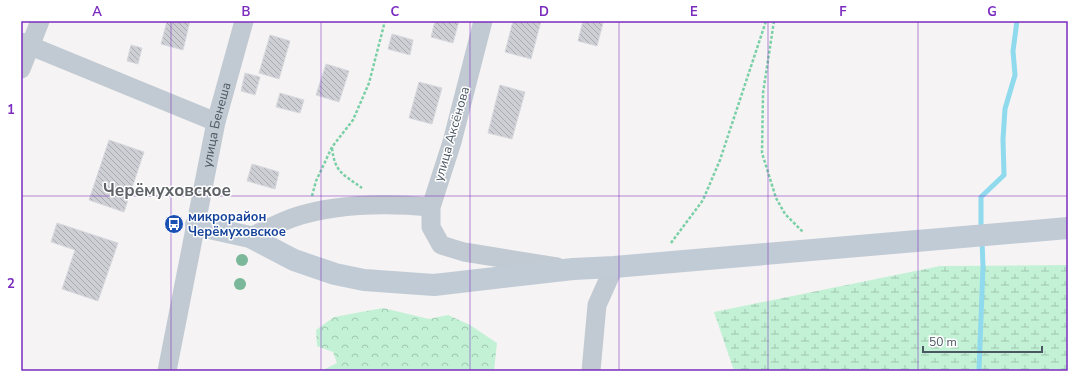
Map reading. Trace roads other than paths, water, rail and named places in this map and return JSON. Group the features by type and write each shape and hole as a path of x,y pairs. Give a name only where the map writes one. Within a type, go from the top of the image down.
{"street":[{"path":"21,69 26,44 40,21"},
{"name":"улица Бенеша","path":"167,371 216,122 244,21"},
{"name":"улица Аксёнова","path":"483,21 452,142 431,207 431,227 441,245 464,252 573,269"},
{"path":"26,44 216,122"},
{"path":"250,237 292,218 350,206 384,205 431,207"},
{"path":"196,225 250,237 294,260 335,274 364,280 434,285 573,269 655,264 1068,228"},
{"path":"591,371 597,305 614,267"}],"waterway":[{"path":"981,231 981,197 1004,175 1003,139 1005,109 1015,75 1013,51 1017,21"},
{"path":"979,371 983,266 982,241"}],"place":[{"name":"микрорайон Черёмуховское","path":"174,224"}],"district":[{"name":"Черёмуховское","path":"167,190"}]}
